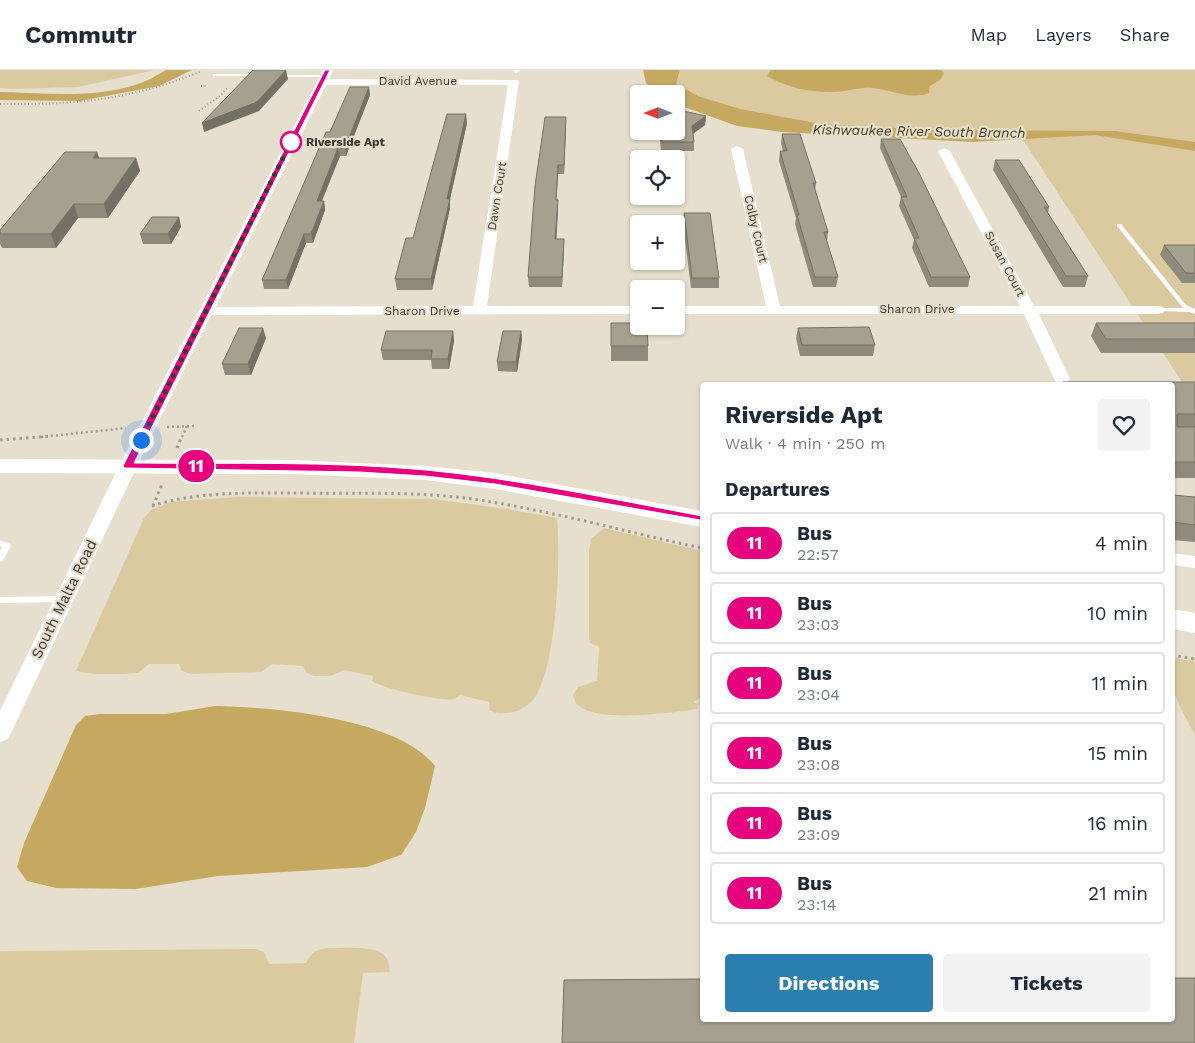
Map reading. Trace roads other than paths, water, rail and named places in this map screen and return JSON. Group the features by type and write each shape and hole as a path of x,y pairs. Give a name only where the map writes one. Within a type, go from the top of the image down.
{"main road":[{"path":"0,466 349,469 425,473 495,481 700,519"},
{"path":"1175,620 1195,623"}],"street":[{"name":"David Avenue","path":"325,76 515,74"},
{"name":"Dawn Court","path":"480,311 515,74"},
{"name":"South Malta Road","path":"0,733 128,466 325,76"},
{"name":"Colby Court","path":"737,149 774,310"},
{"name":"Susan Court","path":"944,151 1028,309 1062,379"},
{"name":"Sharon Drive","path":"205,311 630,310"},
{"name":"Sharon Drive","path":"685,310 1158,310"},
{"path":"1175,559 1195,562"}],"lane":[{"path":"214,75 325,76"},
{"path":"1119,225 1184,306 1193,311"},
{"path":"1158,310 1193,311"},
{"path":"0,543 7,546 0,559"},
{"path":"0,600 64,599"}],"water":[{"path":"166,70 192,70 159,86 80,101 0,100 0,92 70,94 121,89 138,84"},
{"path":"643,70 680,70 676,84 678,85 648,85 646,83"},
{"path":"771,70 941,70 944,73 940,80 930,86 929,93 915,95 872,88 834,92 808,90 790,86 767,76"},
{"name":"Kishwaukee River South Branch","path":"685,89 698,96 740,109 821,124 933,130 1115,131 1195,142 1195,151 1095,135 973,142 782,132 737,126 685,107"},
{"path":"215,706 268,709 332,718 364,726 393,737 417,750 435,766 425,808 416,832 401,855 367,867 218,876 136,889 56,888 27,881 17,867 24,843 76,725 85,716 99,714 166,714"}],"place":[{"name":"Riverside Apt","path":"291,142"}]}
